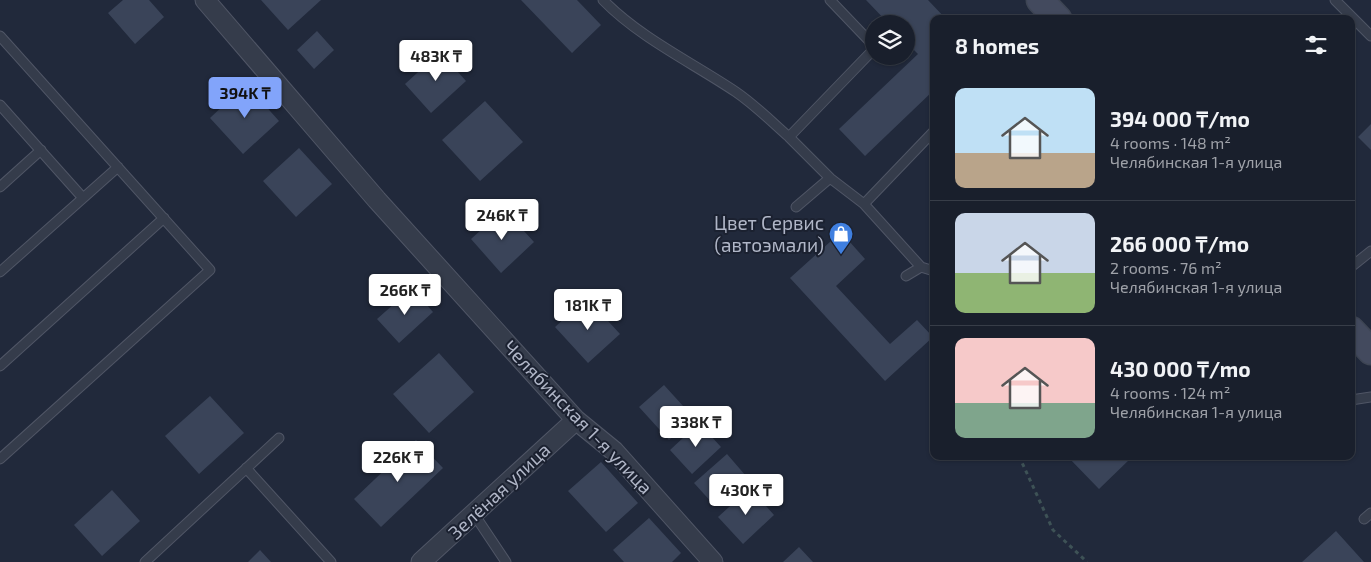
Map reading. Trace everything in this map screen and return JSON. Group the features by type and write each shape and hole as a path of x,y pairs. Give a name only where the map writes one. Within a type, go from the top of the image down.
{"main road":[{"path":"1355,334 1371,350"}],"street":[{"name":"Челябинская 1-я улица","path":"205,0 377,200 576,420 614,451 713,562"},
{"name":"Зелёная улица","path":"421,562 576,420"}],"lane":[{"path":"603,0 613,10 650,36 738,94 789,137 830,178 864,204 921,267 930,270"},
{"path":"830,0 865,38"},
{"path":"1335,0 1350,15"},
{"path":"1355,20 1371,36"},
{"path":"0,36 210,270 0,459"},
{"path":"789,137 865,57"},
{"path":"1,107 83,198"},
{"path":"864,204 930,135"},
{"path":"0,187 41,150"},
{"path":"0,272 118,168"},
{"path":"796,207 830,178"},
{"path":"0,366 164,218"},
{"path":"1355,264 1371,251"},
{"path":"906,276 921,267"},
{"path":"1355,399 1371,397"},
{"path":"145,562 279,438"},
{"path":"246,468 331,562"},
{"path":"1364,519 1371,512"},
{"path":"474,514 506,562"}],"path":[{"path":"1021,460 1053,530 1087,562"}],"building":[{"path":"123,0 149,0 164,17 135,44 108,13"},
{"path":"261,0 321,0 288,30"},
{"path":"521,0 577,0 601,25 572,53"},
{"path":"866,0 928,0 942,15 930,15 930,94 865,156 839,129 906,65 915,65 915,57 918,54 915,51 915,15 880,15"},
{"path":"317,31 334,50 314,69 297,50"},
{"path":"440,52 466,81 431,113 405,84"},
{"path":"246,84 279,121 243,154 210,118"},
{"path":"485,101 523,142 480,181 442,140"},
{"path":"1371,124 1371,150 1358,137"},
{"path":"299,148 332,184 296,217 263,181"},
{"path":"504,209 534,242 501,273 471,239"},
{"path":"841,232 865,259 836,286 890,344 917,320 930,334 930,340 885,381 790,278"},
{"path":"412,288 433,312 399,343 377,319"},
{"path":"587,298 620,334 588,363 555,327"},
{"path":"439,353 474,392 429,433 393,394"},
{"path":"664,385 694,418 669,440 639,407"},
{"path":"210,396 244,433 199,474 165,436"},
{"path":"699,423 721,447 692,474 670,450"},
{"path":"416,440 443,468 381,527 354,499"},
{"path":"727,454 746,476 714,505 694,483"},
{"path":"1071,460 1129,460 1099,489"},
{"path":"601,462 638,503 606,532 568,491"},
{"path":"750,488 774,515 743,544 718,517"},
{"path":"112,490 140,521 102,556 74,525"},
{"path":"649,518 681,553 672,562 624,562 613,550"},
{"path":"1336,531 1364,562 1302,562"},
{"path":"799,547 813,562 783,562"},
{"path":"260,550 271,562 248,562"}],"place":[{"name":"Цвет Сервис (автоэмали)","path":"841,255"}]}
